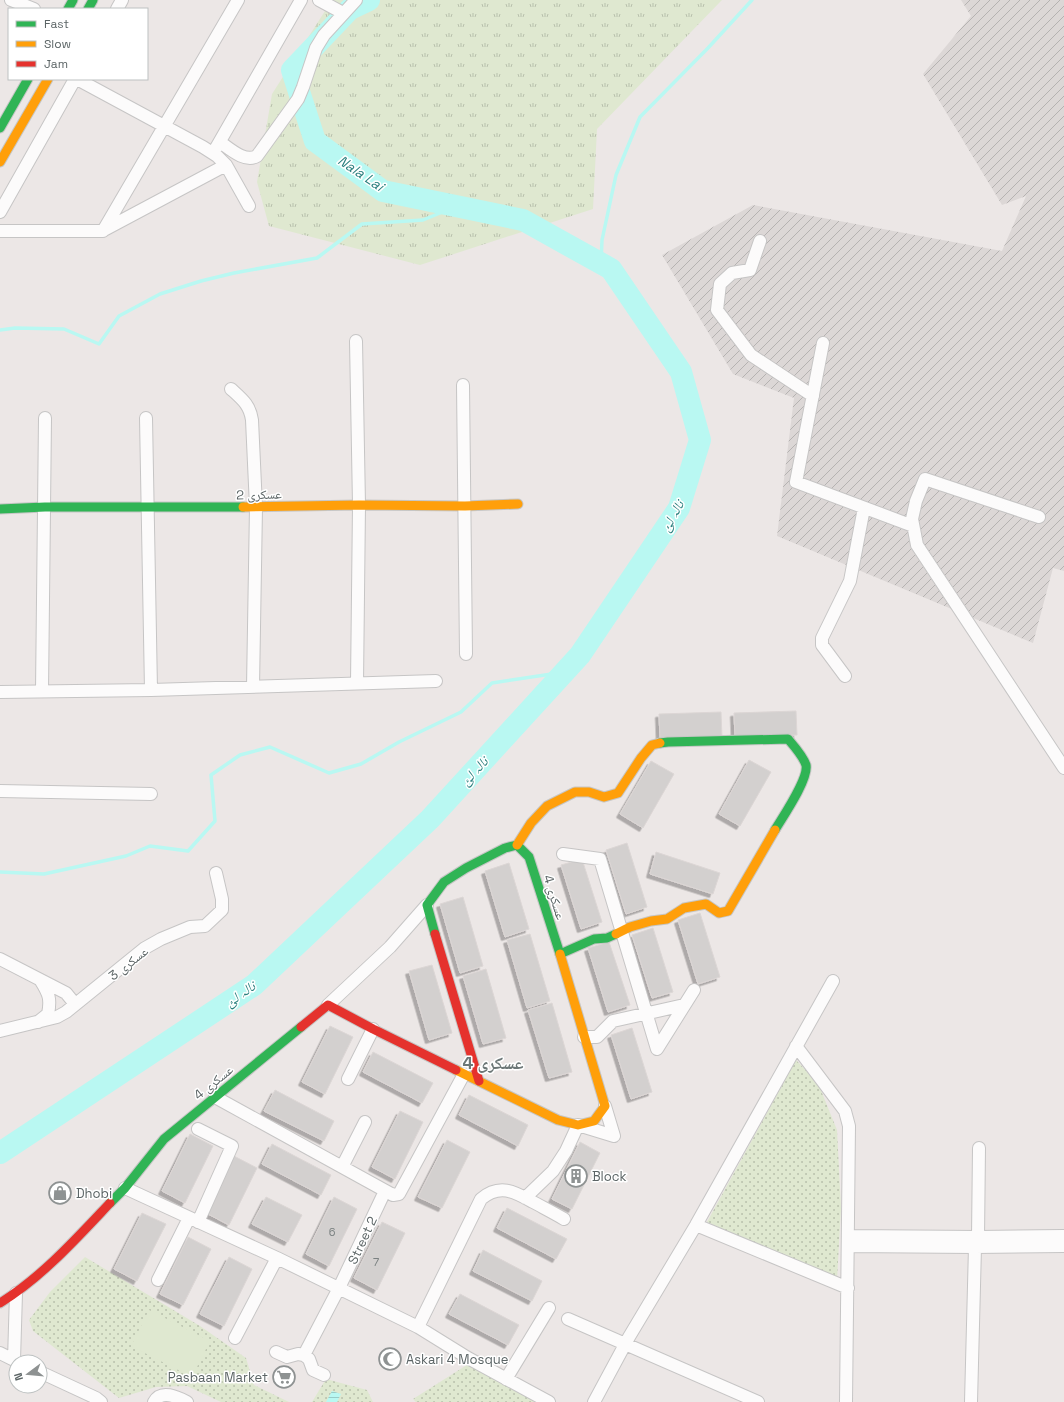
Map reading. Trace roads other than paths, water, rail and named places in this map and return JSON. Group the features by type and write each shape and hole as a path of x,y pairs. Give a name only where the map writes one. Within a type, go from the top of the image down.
{"street":[{"path":"11,0 31,8"},
{"path":"103,230 238,0"},
{"path":"213,153 301,0"},
{"path":"319,0 343,14"},
{"path":"220,142 244,157 252,159 257,156 298,99 316,48 324,35 356,0"},
{"path":"0,128 27,80"},
{"path":"0,162 4,146 47,80"},
{"path":"0,212 75,80"},
{"path":"78,80 213,153 226,165 249,206"},
{"path":"0,231 103,230 226,165"},
{"path":"760,241 750,270 732,273 720,284 717,310 751,355 813,396"},
{"path":"356,341 359,505 357,683"},
{"path":"823,343 796,482 913,526"},
{"path":"463,384 466,654"},
{"path":"231,389 251,410 252,420 256,507 253,687"},
{"path":"42,691 45,418"},
{"path":"146,418 151,690"},
{"path":"1039,517 925,479 916,501 912,519 917,545 1064,768"},
{"name":"عسکری 2","path":"0,509 45,507 256,507 359,505 465,506 518,504"},
{"path":"845,676 822,645 822,638 850,581 864,508"},
{"path":"0,692 151,690 436,681"},
{"path":"560,954 594,939 608,938 630,927 651,921 667,919 677,912 689,907 706,904 719,913 728,911 803,782 806,766 797,750 788,739 668,742 652,745 641,758 618,793 604,797 589,792 575,792 547,806 531,823 517,845 505,848 466,868 444,882 427,905 390,947 328,1005 373,1029 558,1120 614,1136 605,1106"},
{"path":"0,791 151,794"},
{"name":"عسکری 4","path":"517,845 529,857 560,954 605,1106"},
{"path":"564,854 600,859 657,1049 694,990"},
{"name":"عسکری 3","path":"0,1031 57,1018 146,948 161,939 190,927 205,926 222,910 222,899 216,873"},
{"path":"427,905 479,1081"},
{"path":"0,959 66,993 75,1004"},
{"path":"38,1022 48,1014 50,1002 48,993 42,981"},
{"path":"594,1402 625,1344 696,1225 833,981"},
{"name":"عسکری 4","path":"0,1303 16,1293 57,1258 125,1188 164,1139 328,1005"},
{"path":"584,1037 597,1037 613,1021 684,1005"},
{"path":"348,1079 373,1029"},
{"path":"796,1046 845,1111 849,1126 846,1402"},
{"path":"215,1097 393,1195 400,1194 464,1074"},
{"path":"525,1198 553,1171 566,1151 578,1126 594,1121 605,1106"},
{"path":"342,1167 365,1122"},
{"path":"158,1280 193,1220 232,1146 198,1129"},
{"path":"971,1402 979,1148"},
{"path":"125,1188 277,1258 418,1327 468,1358 549,1402"},
{"path":"418,1327 481,1198 488,1193 499,1190 513,1191 564,1219"},
{"name":"Street 2","path":"304,1355 339,1288 385,1191"},
{"path":"696,1225 848,1288"},
{"path":"976,1242 1064,1236"},
{"path":"848,1241 976,1242 1064,1246"},
{"path":"235,1338 277,1258"},
{"path":"16,1293 16,1354"},
{"path":"506,1379 549,1308"},
{"path":"568,1319 758,1402"},
{"path":"276,1352 287,1357 298,1354 304,1355 309,1359 313,1370 324,1375"},
{"path":"48,1376 96,1398 101,1402"},
{"path":"151,1401 162,1396 171,1395 187,1402"}],"water":[{"path":"332,1391 341,1394 337,1402 326,1402"}],"waterway":[{"name":"نالہ لئ","path":"0,1153 254,985 430,819 580,655 679,508 700,440 681,372 611,269 523,220 383,191 315,141 292,70 350,9 369,0"},
{"path":"601,264 602,240 616,175 640,117 708,48 752,0"},
{"path":"0,330 15,328 64,329 99,344 119,316 160,294 201,281 234,273 317,258 362,224 423,220 457,206"},
{"path":"0,872 44,874 126,856 150,846 188,851 215,821 211,775 240,755 270,747 329,773 361,764 399,742 461,712 492,683 565,672"}],"place":[{"name":"Block","path":"576,1176"},
{"name":"Dhobi","path":"60,1193"},
{"name":"Askari 4 Mosque","path":"390,1359"},
{"name":"Pasbaan Market","path":"284,1377"}],"district":[{"name":"عسکری 4","path":"493,1063"}],"water label":[{"name":"Nala Lai","path":"361,173"}]}
